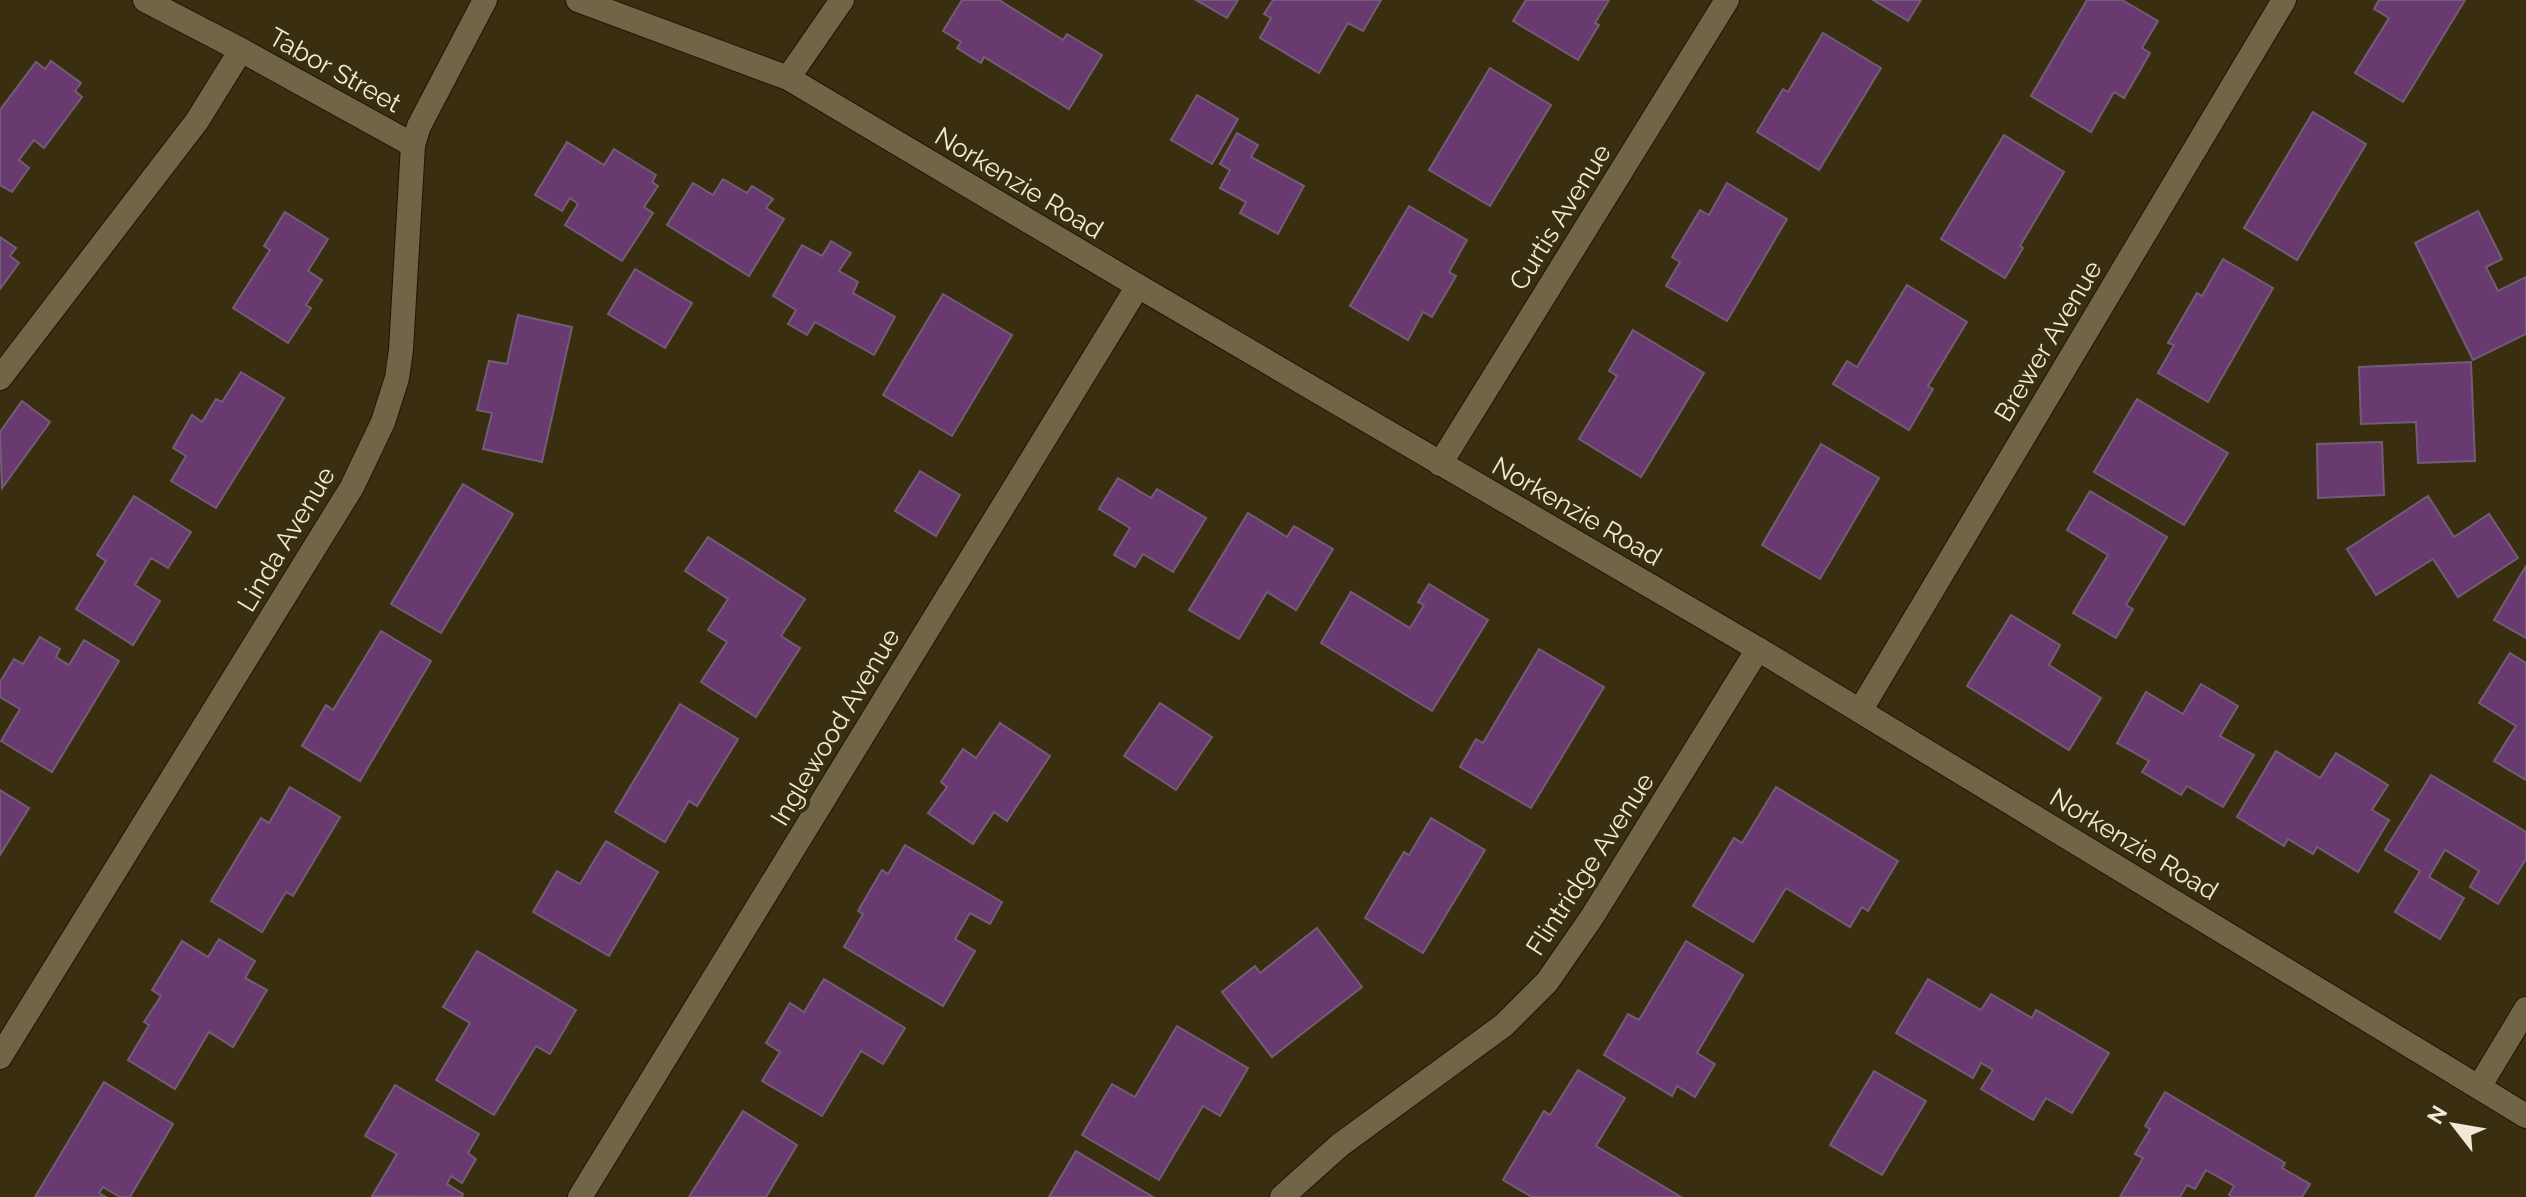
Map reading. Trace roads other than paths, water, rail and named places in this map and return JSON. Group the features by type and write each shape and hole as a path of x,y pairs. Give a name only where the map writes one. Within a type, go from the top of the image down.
{"street":[{"name":"Tabor Street","path":"145,0 413,145"},
{"name":"Linda Avenue","path":"0,1057 352,487 374,442 390,402 401,350 413,145 419,126 485,0"},
{"name":"Norkenzie Road","path":"578,0 788,78 1758,649 2526,1116"},
{"path":"788,78 842,0"},
{"name":"Curtis Avenue","path":"1440,464 1727,0"},
{"name":"Brewer Avenue","path":"1860,711 2284,0"},
{"path":"0,378 197,121 241,50"},
{"name":"Inglewood Avenue","path":"580,1197 1138,286"},
{"name":"Flintridge Avenue","path":"1282,1197 1340,1145 1504,1025 1547,982 1592,917 1758,649"},
{"path":"2479,1087 2526,1009"}]}
